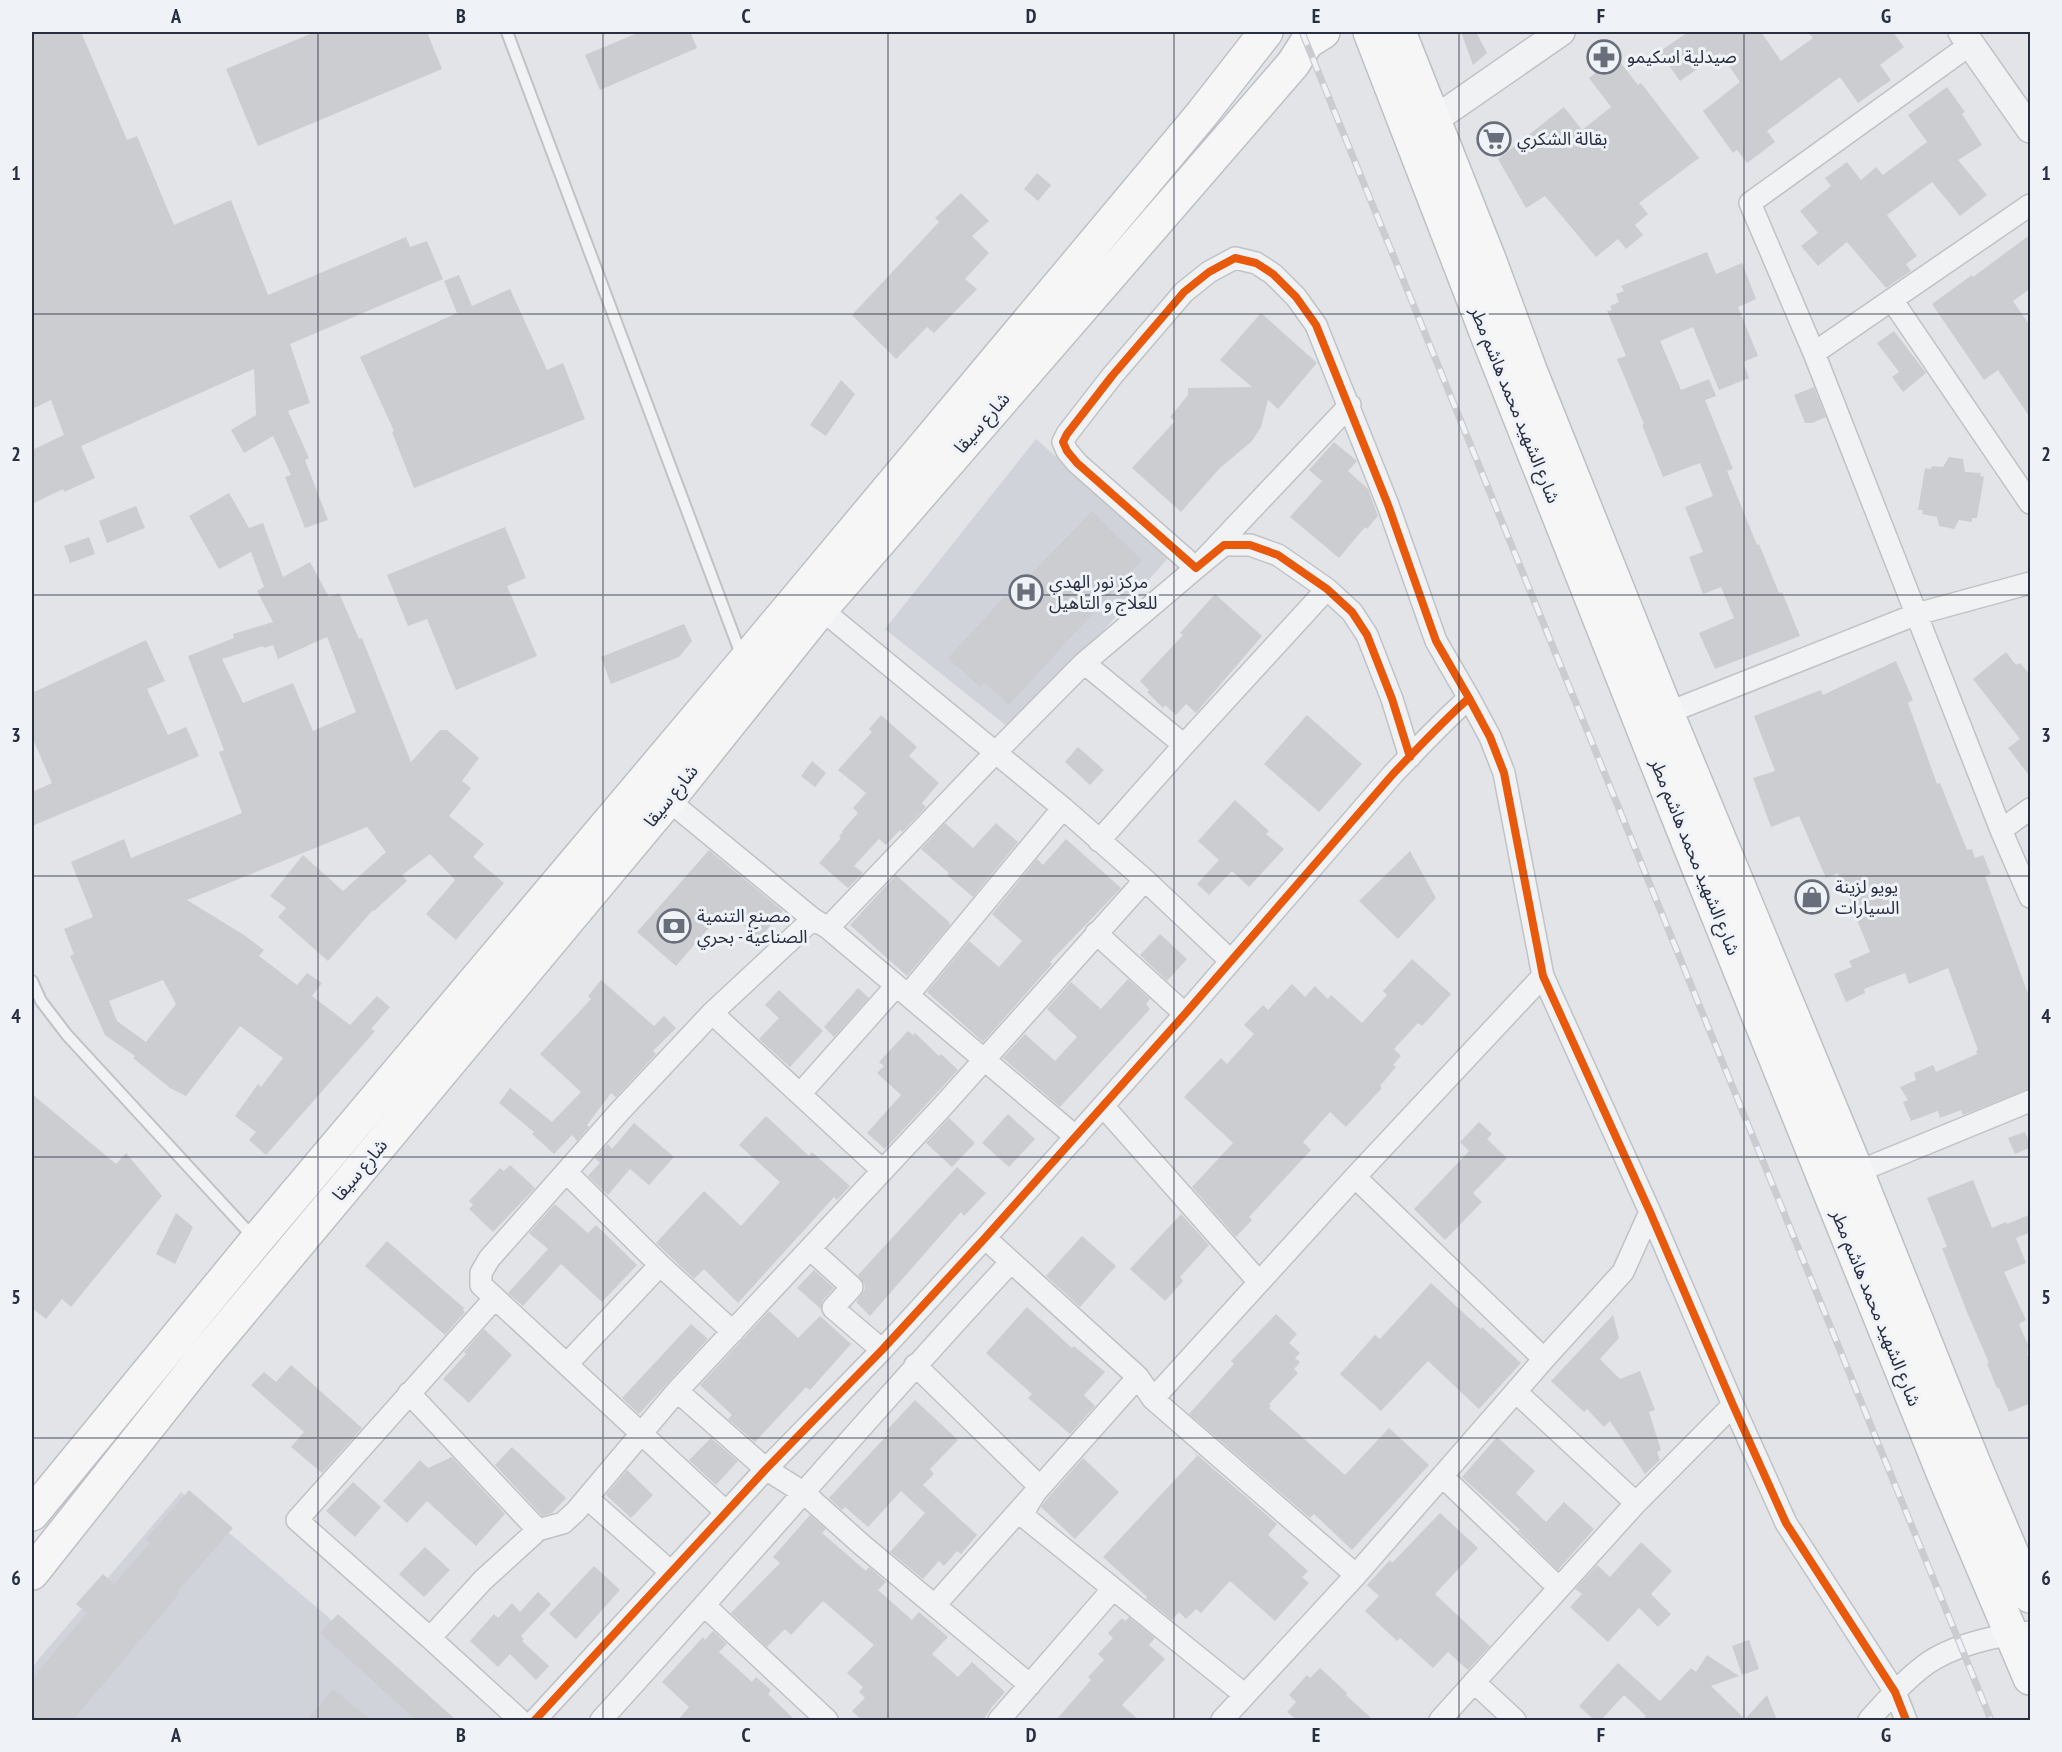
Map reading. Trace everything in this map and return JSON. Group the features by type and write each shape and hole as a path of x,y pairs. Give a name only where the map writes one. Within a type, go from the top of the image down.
{"main road":[{"name":"شارع سيقا","path":"32,1514 256,1240 744,662 1202,114 1266,32"},
{"name":"شارع سيقا","path":"32,1573 201,1360 668,800 821,609 1293,64 1307,42 1323,32"},
{"name":"شارع الشهيد محمد هاشم مطر","path":"1370,32 1421,124 1489,259 1530,370 1667,713 1857,1172 1974,1464 2031,1596"},
{"name":"شارع الشهيد محمد هاشم مطر","path":"1399,32 1421,124 1488,338 1946,1480 2021,1633 2031,1678"}],"street":[{"path":"1421,124 1561,32"},
{"path":"2029,124 1966,38 1750,203 1814,353 2001,830 2031,897"},
{"path":"1814,353 2031,205"},
{"path":"1196,568 1077,463 1067,451 1064,442 1067,434 1112,376 1184,292 1209,272 1235,258 1256,263 1273,274 1296,297 1316,326 1350,405 1436,641 1490,737 1504,773 1543,976 1650,1212 1786,1523 1895,1692 1906,1720"},
{"path":"1892,300 2031,503"},
{"path":"1196,568 1350,405"},
{"path":"726,1512 481,1285 481,1273 489,1259 620,1111 712,1013 821,923 1084,663 1224,545 1250,545 1278,555 1327,589 1352,612 1367,635 1392,699 1410,757"},
{"path":"1667,713 1917,614 2031,583"},
{"path":"1100,840 1327,589"},
{"path":"821,609 1063,808 1145,880 1231,961"},
{"path":"1084,663 1184,745"},
{"path":"535,1720 766,1469 882,1350 985,1238 1410,757 1444,720 1469,698"},
{"path":"668,800 821,923 1076,1137"},
{"path":"800,1094 902,991 1063,808"},
{"path":"2001,830 2031,809"},
{"path":"430,1638 483,1580 538,1530 563,1523 587,1498 677,1391 810,1249 1145,880"},
{"path":"1096,933 1185,1014"},
{"path":"1153,1399 1355,1177 1543,976"},
{"path":"712,1013 882,1170"},
{"path":"1857,1172 2031,1101"},
{"path":"1103,1107 1259,1282"},
{"path":"566,1173 733,1332"},
{"path":"1355,1177 1544,1359"},
{"path":"1222,1720 1356,1575 1623,1272 1650,1212"},
{"path":"985,1238 1138,1377 1153,1399 1356,1575"},
{"path":"810,1249 852,1287 833,1308 882,1350"},
{"path":"601,1720 705,1606 915,1365 1011,1262"},
{"path":"567,1364 660,1264"},
{"path":"495,1298 297,1520 520,1720"},
{"path":"915,1365 1039,1486"},
{"path":"935,1605 1138,1377"},
{"path":"677,1391 766,1469 804,1493 862,1545 1030,1685"},
{"path":"1516,1392 1636,1503"},
{"path":"409,1393 538,1530"},
{"path":"1440,1720 1636,1503 1733,1405"},
{"path":"1442,1476 1559,1588"},
{"path":"1039,1486 1022,1515 1112,1590 1245,1695"},
{"path":"587,1498 671,1572"},
{"path":"999,1720 1112,1590"},
{"path":"705,1606 827,1720"},
{"path":"1869,1720 1895,1692 1926,1665 1949,1651 2021,1633"},
{"path":"1474,1682 1515,1720"}],"lane":[{"path":"507,32 744,662"},
{"path":"32,981 41,1001 68,1035 256,1240"}],"shaded area":[{"name":"مركز نور الهدي للعلاج و التاهيل","path":"1036,439 1170,556 1013,731 885,629"},
{"path":"181,1492 449,1720 32,1720 32,1667"}],"building":[{"path":"32,32 81,32 127,140 137,136 174,225 231,200 268,295 406,237 410,247 427,241 443,279 290,344 310,403 288,411 309,458 305,460 328,520 305,528 285,477 291,475 273,436 244,453 231,430 256,415 254,369 81,446 95,478 64,492 63,489 32,504 32,450 64,435 51,400 32,409"},
{"path":"315,32 427,32 442,69 258,146 226,69"},
{"path":"640,32 690,32 697,48 600,90 585,55"},
{"path":"1461,32 1476,32 1487,53 1473,65"},
{"path":"1688,32 1761,32 1781,61 1813,38 1808,32 1893,32 1904,47 1880,65 1891,80 1858,103 1840,77 1767,131 1775,142 1747,163 1737,150 1733,153 1703,111 1740,82 1720,53 1680,81 1659,52"},
{"path":"1620,62 1638,85 1641,83 1699,158 1639,203 1648,214 1635,225 1643,235 1626,249 1618,239 1596,257 1545,196 1526,208 1498,159 1564,107 1582,130 1611,107 1589,78 1607,64 1611,69"},
{"path":"1947,87 1965,112 1962,114 1982,145 1958,160 1987,195 1960,216 1932,182 1887,215 1917,256 1906,264 1911,271 1886,288 1847,242 1818,266 1801,246 1818,233 1800,211 1831,186 1825,178 1847,162 1861,180 1876,167 1883,175 1927,142 1908,115"},
{"path":"1037,173 1051,185 1038,201 1024,189"},
{"path":"961,193 989,221 972,236 989,253 965,279 977,289 934,333 927,327 896,359 852,315 939,222 935,218"},
{"path":"2031,234 2031,288 2013,301 2031,327 2031,419 1998,370 1984,380 1932,304"},
{"path":"1707,252 1716,274 1742,263 1756,299 1738,307 1758,356 1743,362 1749,378 1719,390 1693,327 1660,341 1681,390 1709,379 1716,396 1705,400 1733,469 1727,471 1757,545 1759,544 1779,593 1782,592 1800,636 1715,669 1699,633 1734,618 1721,587 1703,594 1689,557 1703,552 1685,507 1713,496 1700,463 1663,477 1617,359 1626,356 1607,311 1612,310 1610,306 1619,302 1616,294 1624,291 1621,286"},
{"path":"459,275 472,306 510,289 547,370 563,363 585,419 414,488 392,432 394,431 360,357 457,313 444,281"},
{"path":"1261,313 1317,363 1278,409 1268,400 1261,427 1252,441 1219,469 1181,512 1132,468 1175,421 1170,417 1188,395 1188,388 1252,387 1220,360"},
{"path":"1894,331 1926,373 1903,392 1892,377 1899,372 1877,343"},
{"path":"841,380 855,394 826,436 810,425"},
{"path":"1814,387 1826,417 1812,423 1805,423 1794,395"},
{"path":"1334,442 1357,461 1348,471 1368,489 1378,516 1367,529 1365,527 1339,558 1290,517 1322,481 1309,470"},
{"path":"1949,457 1963,459 1965,472 1981,473 1980,476 1984,477 1977,518 1972,518 1972,522 1959,520 1954,529 1939,526 1937,517 1922,514 1923,510 1918,510 1925,468 1943,467"},
{"path":"229,493 249,528 263,523 283,577 310,562 329,597 339,593 359,639 362,638 411,762 440,730 447,730 479,758 462,781 471,788 449,816 484,844 473,857 504,883 456,940 426,914 455,880 430,854 402,875 407,881 373,910 328,961 278,917 286,908 270,896 303,855 343,891 386,852 367,827 187,900 264,950 259,956 297,985 307,973 322,983 312,996 350,1025 377,996 390,1007 371,1029 375,1031 266,1155 249,1140 256,1132 235,1116 258,1084 261,1087 283,1058 240,1026 186,1096 170,1088 133,1058 135,1056 105,1035 70,956 74,954 64,929 93,917 71,862 124,839 131,858 242,813 219,752 224,750 188,656 234,638 233,634 273,622 257,591 264,587 251,552 219,569 189,516","holes":["327,637 356,712 313,731 293,683 243,703 222,659 273,645 278,659","163,980 176,1004 146,1042 117,1021 109,1001"]},
{"path":"136,506 145,528 107,543 99,521"},
{"path":"1092,511 1142,560 1009,705 984,682 980,687 948,658 1004,597 1007,599"},
{"path":"505,527 526,578 507,586 537,656 456,690 427,619 408,626 387,575"},
{"path":"89,537 95,554 70,563 64,546"},
{"path":"1215,594 1262,636 1196,713 1186,704 1176,715 1165,705 1163,708 1147,692 1149,690 1140,681 1183,635 1180,633"},
{"path":"684,624 692,641 679,657 611,684 601,657"},
{"path":"146,640 165,681 147,689 168,735 186,727 199,756 32,826 32,792 52,783 32,737 32,693"},
{"path":"2006,652 2016,665 2020,663 2031,676 2031,778 2008,748 2020,739 1973,679"},
{"path":"1896,661 1913,700 1908,703 1937,784 1940,783 1967,850 1972,849 1975,858 1983,855 1991,874 1985,876 2031,1002 2031,1088 1963,1115 1961,1110 1940,1118 1938,1111 1911,1121 1903,1102 1908,1100 1900,1087 1916,1080 1914,1073 1933,1065 1936,1072 1977,1054 1978,1050 1948,968 1909,984 1905,973 1864,989 1865,993 1846,1002 1834,974 1852,967 1849,961 1870,952 1838,873 1826,878 1799,816 1771,827 1753,778 1775,771 1754,716 1821,690 1823,695"},
{"path":"881,715 917,747 909,756 939,783 922,803 926,807 902,832 900,830 886,845 879,839 854,866 863,873 848,888 819,863 841,838 839,836 842,831 858,813 853,808 866,793 838,770 872,732 869,729"},
{"path":"1307,715 1362,764 1319,812 1264,764"},
{"path":"1078,747 1104,770 1090,785 1065,762"},
{"path":"812,761 826,773 815,787 801,776"},
{"path":"1235,800 1269,831 1266,834 1284,849 1249,887 1232,871 1209,895 1197,884 1219,860 1198,841"},
{"path":"945,823 973,848 996,823 1018,842 973,897 921,849"},
{"path":"1066,839 1121,888 1050,962 1052,964 983,1042 927,992 969,941 999,967 1022,941 992,914 1037,859 1043,865"},
{"path":"709,850 783,911 759,939 725,909 676,966 637,932"},
{"path":"1410,851 1436,898 1398,939 1359,901"},
{"path":"896,875 950,925 907,976 850,925"},
{"path":"1160,934 1187,959 1167,981 1140,955"},
{"path":"1412,959 1451,994 1422,1026 1418,1023 1394,1049 1401,1056 1393,1065 1396,1067 1380,1086 1382,1088 1346,1127 1330,1112 1303,1142 1311,1150 1249,1217 1252,1220 1236,1237 1192,1187 1233,1143 1184,1097 1221,1058 1227,1064 1254,1034 1244,1025 1263,1005 1268,1010 1292,984 1305,997 1315,986 1328,999 1331,995 1362,1023 1387,995 1383,991"},
{"path":"1128,979 1150,999 1146,1004 1150,1009 1060,1107 1003,1058 1025,1034 1055,1061 1077,1037 1047,1009 1071,982 1101,1009"},
{"path":"601,980 654,1026 664,1016 676,1028 653,1051 656,1054 616,1097 611,1093 577,1141 572,1135 554,1154 532,1134 534,1132 499,1103 510,1088 552,1122 581,1092 540,1054 591,999 588,996"},
{"path":"858,988 869,998 834,1037 824,1027"},
{"path":"779,990 823,1031 790,1067 759,1039 779,1018 765,1005"},
{"path":"908,1031 913,1035 915,1033 958,1070 885,1149 867,1133 901,1095 877,1073 884,1066 879,1062"},
{"path":"32,1094 116,1164 126,1153 162,1196 71,1307 62,1299 46,1319 32,1308"},
{"path":"1008,1114 1035,1139 1009,1167 982,1143"},
{"path":"766,1116 809,1156 812,1152 850,1186 837,1200 834,1197 738,1303 704,1269 694,1279 656,1243 704,1191 741,1226 780,1182 739,1145"},
{"path":"949,1118 975,1143 952,1167 926,1143"},
{"path":"1479,1122 1492,1134 1487,1139 1507,1158 1473,1193 1482,1202 1445,1240 1414,1209 1469,1151 1460,1142"},
{"path":"634,1123 674,1157 649,1185 630,1169 608,1195 588,1176 600,1163 595,1158 608,1144 612,1149"},
{"path":"2025,1132 2031,1147 2015,1154 2008,1138"},
{"path":"510,1165 535,1188 493,1232 469,1209 473,1205 469,1201 500,1168 504,1171"},
{"path":"957,1167 986,1193 964,1216 961,1212 870,1316 856,1302 865,1289 858,1275"},
{"path":"1973,1180 1992,1228 2031,1214 2031,1232 2016,1238 2026,1263 2004,1272 2026,1320 2019,1324 2028,1345 2027,1356 2031,1355 2031,1403 2009,1412 1987,1364 1989,1363 1942,1248 1947,1247 1927,1198"},
{"path":"554,1205 588,1233 596,1225 637,1265 602,1302 561,1264 523,1306 508,1293 548,1249 529,1233"},
{"path":"176,1213 193,1227 175,1264 156,1254"},
{"path":"1181,1214 1209,1245 1180,1277 1183,1281 1165,1301 1130,1269"},
{"path":"1082,1236 1116,1266 1080,1307 1046,1276"},
{"path":"387,1241 464,1308 465,1312 445,1335 365,1266"},
{"path":"814,1270 834,1288 823,1300 821,1309 797,1288"},
{"path":"1431,1283 1521,1363 1479,1409 1428,1361 1381,1411 1340,1374 1375,1335 1380,1339"},
{"path":"1027,1307 1072,1348 1074,1346 1105,1372 1084,1395 1095,1406 1070,1434 1028,1398 1032,1394 986,1353"},
{"path":"769,1311 798,1338 820,1316 851,1344 810,1390 806,1387 755,1442 728,1419 732,1415 700,1385"},
{"path":"1276,1314 1297,1334 1289,1343 1300,1353 1295,1358 1300,1362 1294,1369 1298,1373 1269,1404 1271,1406 1269,1408 1345,1475 1389,1428 1429,1465 1352,1550 1314,1514 1310,1518 1189,1414 1234,1364 1231,1361"},
{"path":"1613,1315 1619,1338 1600,1359 1620,1379 1640,1371 1655,1410 1649,1412 1661,1450 1657,1452 1660,1460 1645,1474 1610,1421 1604,1427 1587,1409 1584,1412 1551,1381"},
{"path":"691,1324 708,1339 639,1414 622,1398"},
{"path":"484,1329 512,1355 469,1403 443,1379 466,1354 464,1352"},
{"path":"291,1365 362,1428 322,1473 291,1447 304,1432 251,1385 264,1372 276,1382"},
{"path":"915,1400 958,1440 930,1469 934,1474 923,1485 977,1535 961,1554 957,1551 944,1566 939,1561 923,1579 890,1552 925,1513 901,1491 868,1527 845,1507 842,1510 829,1498 889,1433 886,1431"},
{"path":"1497,1437 1535,1471 1516,1493 1546,1522 1564,1502 1594,1529 1558,1570 1518,1531 1520,1530 1462,1477"},
{"path":"711,1438 738,1461 716,1485 689,1460"},
{"path":"512,1447 566,1498 552,1513 542,1516 495,1465"},
{"path":"1194,1452 1277,1524 1268,1535 1308,1571 1302,1577 1309,1583 1275,1621 1230,1581 1201,1613 1196,1609 1186,1619 1179,1612 1172,1620 1146,1599 1147,1597 1103,1557 1197,1456"},
{"path":"452,1457 505,1514 476,1546 427,1501 407,1523 383,1501 420,1460 428,1468"},
{"path":"1083,1458 1119,1492 1075,1539 1041,1507"},
{"path":"627,1470 653,1495 631,1518 606,1495"},
{"path":"353,1482 381,1507 355,1537 326,1511"},
{"path":"189,1490 233,1528 177,1592 179,1594 73,1720 32,1720 32,1679 87,1613 76,1604 103,1574 114,1584 150,1543 146,1539"},
{"path":"1440,1513 1478,1548 1435,1594 1490,1646 1468,1670 1448,1652 1433,1668 1400,1638 1397,1641 1365,1611 1379,1596 1367,1585 1390,1560 1392,1563"},
{"path":"810,1515 826,1529 822,1533 866,1571 869,1567 886,1582 878,1590 912,1620 919,1612 948,1637 932,1654 958,1677 972,1662 1005,1692 983,1720 862,1720 852,1711 865,1698 859,1692 863,1687 847,1673 874,1645 823,1601 791,1635 785,1629 767,1647 731,1613 780,1563 773,1557"},
{"path":"1641,1542 1672,1571 1651,1594 1671,1614 1658,1627 1639,1608 1608,1642 1570,1607 1582,1594 1575,1589 1597,1565 1610,1577"},
{"path":"425,1547 450,1570 424,1597 399,1574"},
{"path":"594,1566 620,1590 576,1639 549,1614"},
{"path":"538,1592 551,1604 521,1636 524,1639 522,1641 549,1666 536,1680 510,1654 498,1667 470,1641 494,1614 498,1618 512,1603 520,1612"},
{"path":"338,1614 456,1720 416,1720 320,1633"},
{"path":"1129,1617 1155,1638 1149,1645 1165,1659 1122,1705 1139,1720 1056,1720 1091,1680 1088,1677 1104,1660 1098,1654 1113,1638 1108,1633 1122,1618 1125,1621"},
{"path":"713,1631 727,1644 719,1652 752,1682 756,1677 771,1690 768,1694 795,1720 678,1720 689,1707 662,1682 703,1637 705,1640"},
{"path":"1749,1640 1759,1669 1742,1675 1732,1646"},
{"path":"1707,1655 1739,1676 1711,1686 1745,1719 1767,1695 1777,1720 1642,1720 1646,1716 1624,1695 1601,1720 1594,1720 1579,1706 1618,1663 1660,1701 1691,1668 1696,1672"},
{"path":"1320,1668 1373,1720 1297,1720 1287,1712 1296,1702 1289,1695 1307,1675 1310,1678"},
{"path":"333,1689 371,1720 307,1720"}],"railway":[{"path":"1302,32 1991,1720"}],"cycle path":[{"path":"535,1720 766,1469 882,1350 985,1238 1185,1014 1393,774 1402,764 1412,755 1469,698 1436,641 1388,505 1316,325 1296,297 1273,274 1256,263 1235,258 1209,272 1184,292 1112,376 1063,442 1077,463 1196,568 1224,545 1250,545 1278,555 1327,589 1352,612 1367,635 1392,699 1410,757"},
{"path":"1469,698 1490,737 1504,773 1543,976 1650,1212 1786,1523 1895,1692 1906,1720"}],"place":[{"name":"صيدلية اسكيمو","path":"1604,57"},
{"name":"بقالة الشكري","path":"1494,139"},
{"name":"مركز نور الهدي للعلاج و التاهيل","path":"1026,592"},
{"name":"يويو لزينة السيارات","path":"1812,897"},
{"name":"مصنع التنمية الصناعية - بحري","path":"674,926"}]}
